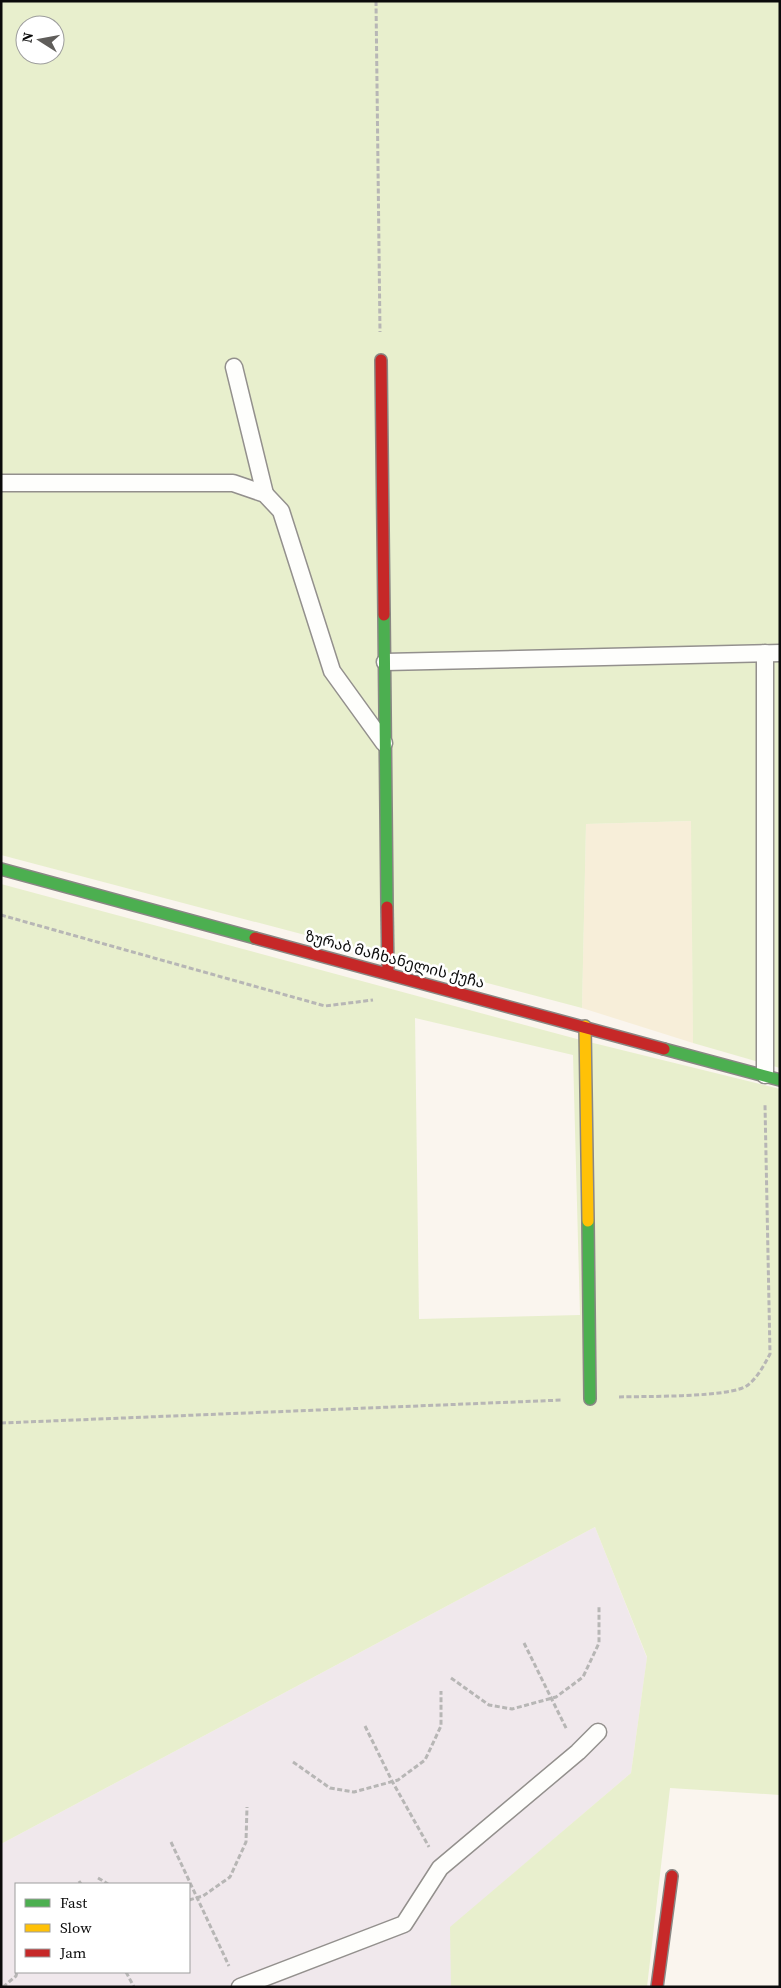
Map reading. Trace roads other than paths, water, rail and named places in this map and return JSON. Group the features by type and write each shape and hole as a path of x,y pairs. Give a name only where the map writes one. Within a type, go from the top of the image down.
{"street":[{"path":"381,360 388,973"},
{"name":"ზურაბ მაჩხანელის ქუჩა","path":"1,869 772,1078"},
{"path":"585,1026 590,1399"},
{"path":"657,1987 672,1876"}],"lane":[{"path":"234,367 265,494"},
{"path":"1,483 233,484 265,494 281,511 332,671 385,744"},
{"path":"384,662 772,653 772,1078"},
{"path":"240,1987 404,1924 440,1868 578,1752 598,1732"}]}
